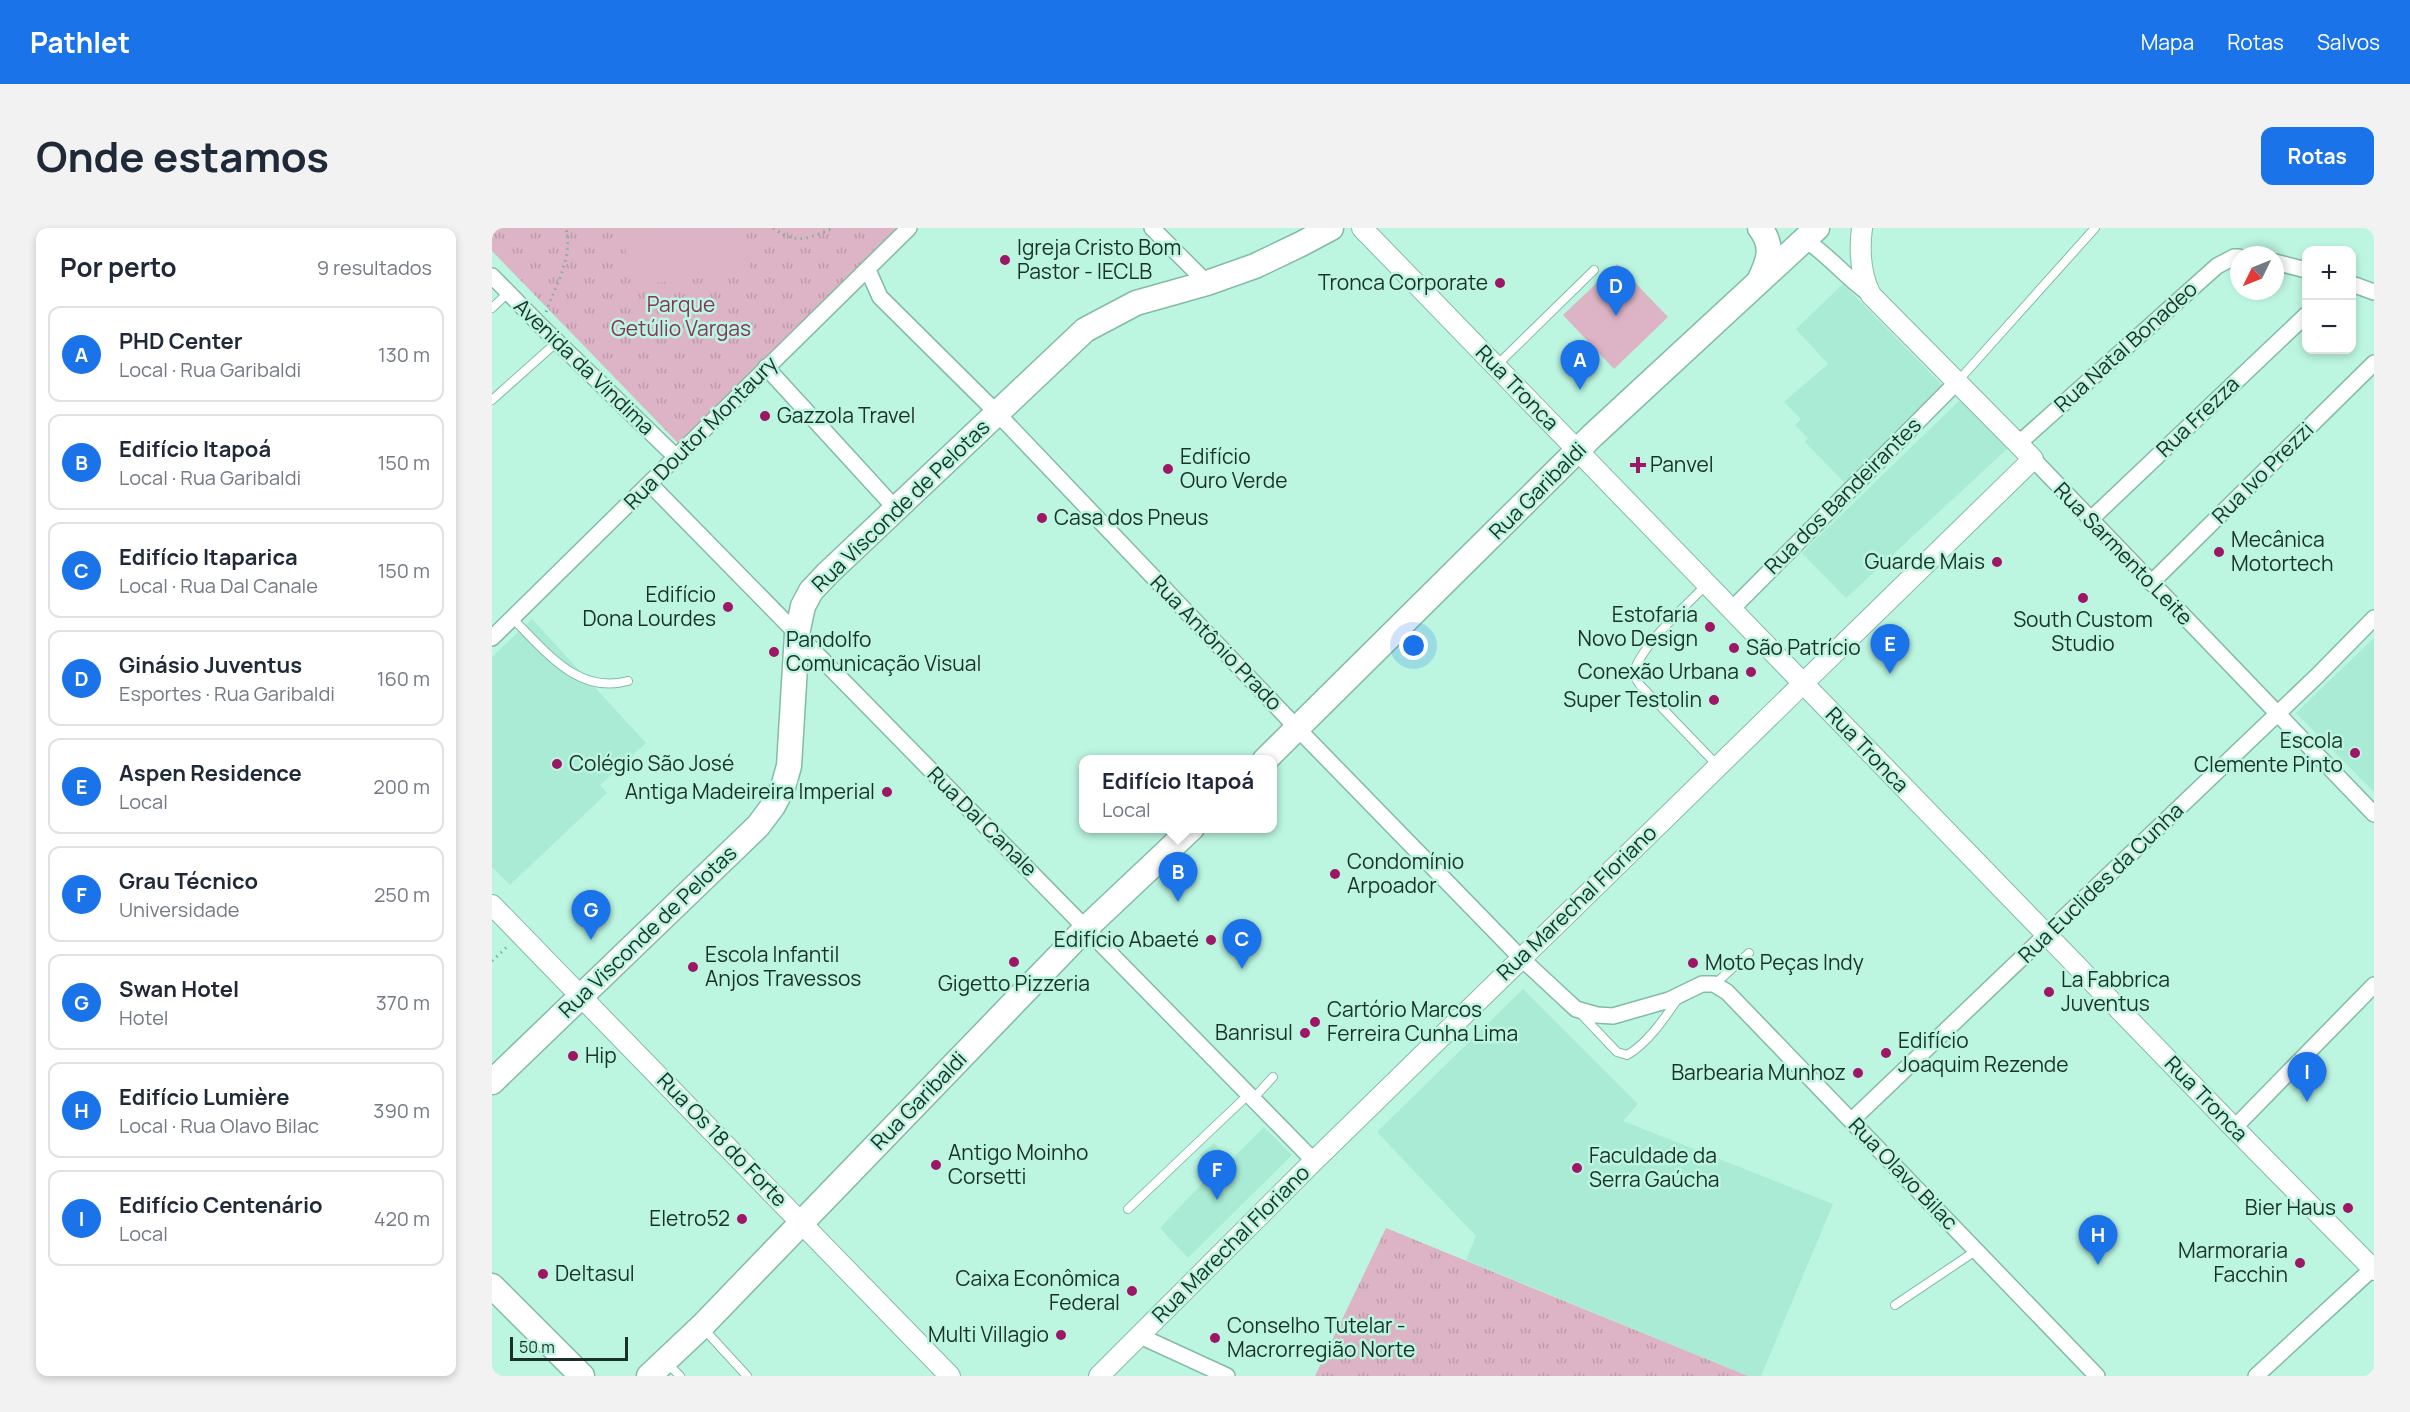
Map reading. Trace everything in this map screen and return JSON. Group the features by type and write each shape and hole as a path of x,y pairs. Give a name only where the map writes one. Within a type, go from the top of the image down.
{"main road":[{"name":"Rua Visconde de Pelotas","path":"492,1082 758,826 773,806 783,787 789,766 797,634 803,606 811,591 1085,330 1136,303 1207,283 1255,266 1330,228"},
{"path":"1760,228 1770,252 1760,279"},
{"name":"Rua Garibaldi","path":"1269,755 1578,451 1810,234"},
{"name":"Rua Garibaldi","path":"664,1371 702,1326 1086,928 1187,833"},
{"path":"492,1286 582,1376"}],"street":[{"name":"Rua Doutor Montaury","path":"492,638 909,228"},
{"path":"1152,228 1207,283"},
{"name":"Rua Tronca","path":"1362,228 2373,1270"},
{"name":"Rua Sarmento Leite","path":"1862,228 1861,266 1864,281 1871,296"},
{"name":"Rua Sarmento Leite","path":"1810,234 1820,250 1854,284 1871,296 2033,459 2374,814"},
{"name":"Rua Natal Bonadeo","path":"2018,444 2217,266 2230,260"},
{"path":"2284,264 2302,269"},
{"name":"Rua Antônio Prado","path":"868,270 880,297 997,413 1298,729 1521,958 1576,1009 1597,1015 1613,1016 1639,1010 1708,984"},
{"name":"Avenida da Vindima","path":"492,276 676,457"},
{"path":"2356,285 2374,292"},
{"name":"Rua Frezza","path":"2091,520 2302,320"},
{"name":"Rua Ivo Prezzi","path":"2151,583 2374,363"},
{"path":"766,367 896,509"},
{"name":"Rua dos Bandeirantes","path":"1731,610 1956,383"},
{"name":"Rua Marechal Floriano","path":"1099,1376 1314,1161 2033,459"},
{"name":"Rua Dal Canale","path":"650,484 1314,1161"},
{"name":"Rua Euclides da Cunha","path":"1852,1120 2277,714 2374,618"},
{"name":"Rua Os 18 do Forte","path":"492,905 803,1222 950,1376"},
{"name":"Rua Olavo Bilac","path":"1708,984 1727,992 2097,1376"},
{"path":"2234,1128 2374,985"},
{"path":"2256,1376 2373,1270"},
{"path":"1140,1336 1227,1376"}],"lane":[{"path":"1956,383 2095,228"},
{"path":"1496,366 1594,270"},
{"path":"492,308 508,293"},
{"path":"492,400 557,342"},
{"path":"1707,584 1645,649 1633,674 1640,685 1718,766"},
{"path":"512,618 575,676 615,685 628,681"},
{"path":"1708,984 1749,953"},
{"name":"Rua Antônio Prado","path":"1576,1009 1617,1052 1627,1055 1634,1051 1665,1017 1682,994"},
{"path":"1128,1209 1273,1077"},
{"path":"1895,1305 1977,1250"},
{"path":"702,1326 747,1376"}],"path":[{"path":"541,326 553,291 561,278 568,249 566,228"},
{"path":"773,228 789,238 809,238 833,228"},
{"path":"492,961 520,933"}],"shaded area":[{"path":"1843,284 1945,388 1847,485 1805,442 1808,438 1795,425 1801,419 1784,402 1828,364 1796,329"},
{"path":"1961,399 2008,448 1846,598 1802,553"},
{"name":"Colégio São José","path":"532,619 646,743 600,785 607,793 510,885 492,867 492,657"},
{"name":"Escola Clemente Pinto","path":"2374,638 2374,792 2296,713"},
{"name":"Faculdade da Serra Gaúcha","path":"1523,989 1638,1104 1623,1121 1833,1204 1761,1376 1748,1376 1466,1260 1476,1236 1377,1132"},
{"path":"1264,1127 1292,1155 1188,1258 1160,1228 1214,1171 1200,1155 1214,1143 1230,1161"}],"green space":[{"name":"Parque Getúlio Vargas","path":"492,228 904,228 679,444 492,251"},
{"path":"652,228 742,228 750,272 632,286 622,232"},
{"path":"1617,264 1668,317 1614,369 1563,315"},
{"path":"1386,1228 1748,1376 1315,1376"}],"place":[{"name":"Igreja Cristo Bom Pastor - IECLB","path":"1005,260"},
{"name":"Tronca Corporate","path":"1500,283"},
{"name":"Ginásio Juventus","path":"1616,316"},
{"name":"PHD Center","path":"1580,390"},
{"name":"Gazzola Travel","path":"765,416"},
{"name":"Panvel","path":"1638,465"},
{"name":"Edifício Ouro Verde","path":"1168,469"},
{"name":"Casa dos Pneus","path":"1042,518"},
{"name":"Mecânica Motortech","path":"2219,552"},
{"name":"Guarde Mais","path":"1997,562"},
{"name":"South Custom Studio","path":"2083,598"},
{"name":"Edifício Dona Lourdes","path":"728,607"},
{"name":"Estofaria Novo Design","path":"1710,627"},
{"name":"São Patrício","path":"1734,648"},
{"name":"Pandolfo Comunicação Visual","path":"774,652"},
{"name":"Conexão Urbana","path":"1751,672"},
{"name":"Aspen Residence","path":"1890,674"},
{"name":"Super Testolin","path":"1714,700"},
{"name":"Escola Clemente Pinto","path":"2355,753"},
{"name":"Colégio São José","path":"557,764"},
{"name":"Antiga Madeireira Imperial","path":"887,792"},
{"name":"Condomínio Arpoador","path":"1335,874"},
{"name":"Edifício Itapoá","path":"1178,902"},
{"name":"Swan Hotel","path":"591,940"},
{"name":"Edifício Abaeté","path":"1211,940"},
{"name":"Gigetto Pizzeria","path":"1014,962"},
{"name":"Moto Peças Indy","path":"1693,963"},
{"name":"Escola Infantil Anjos Travessos","path":"693,967"},
{"name":"Edifício Itaparica","path":"1242,969"},
{"name":"La Fabbrica Juventus","path":"2049,992"},
{"name":"Cartório Marcos Ferreira Cunha Lima","path":"1315,1022"},
{"name":"Banrisul","path":"1305,1033"},
{"name":"Edifício Joaquim Rezende","path":"1886,1053"},
{"name":"Hip","path":"573,1056"},
{"name":"Barbearia Munhoz","path":"1858,1073"},
{"name":"Edifício Centenário","path":"2307,1102"},
{"name":"Antigo Moinho Corsetti","path":"936,1165"},
{"name":"Faculdade da Serra Gaúcha","path":"1577,1168"},
{"name":"Grau Técnico","path":"1217,1200"},
{"name":"Bier Haus","path":"2348,1208"},
{"name":"Eletro52","path":"742,1219"},
{"name":"Marmoraria Facchin","path":"2300,1263"},
{"name":"Edifício Lumière","path":"2098,1265"},
{"name":"Deltasul","path":"543,1274"},
{"name":"Caixa Econômica Federal","path":"1132,1291"},
{"name":"Multi Villagio","path":"1061,1335"},
{"name":"Conselho Tutelar - Macrorregião Norte","path":"1215,1338"}]}
